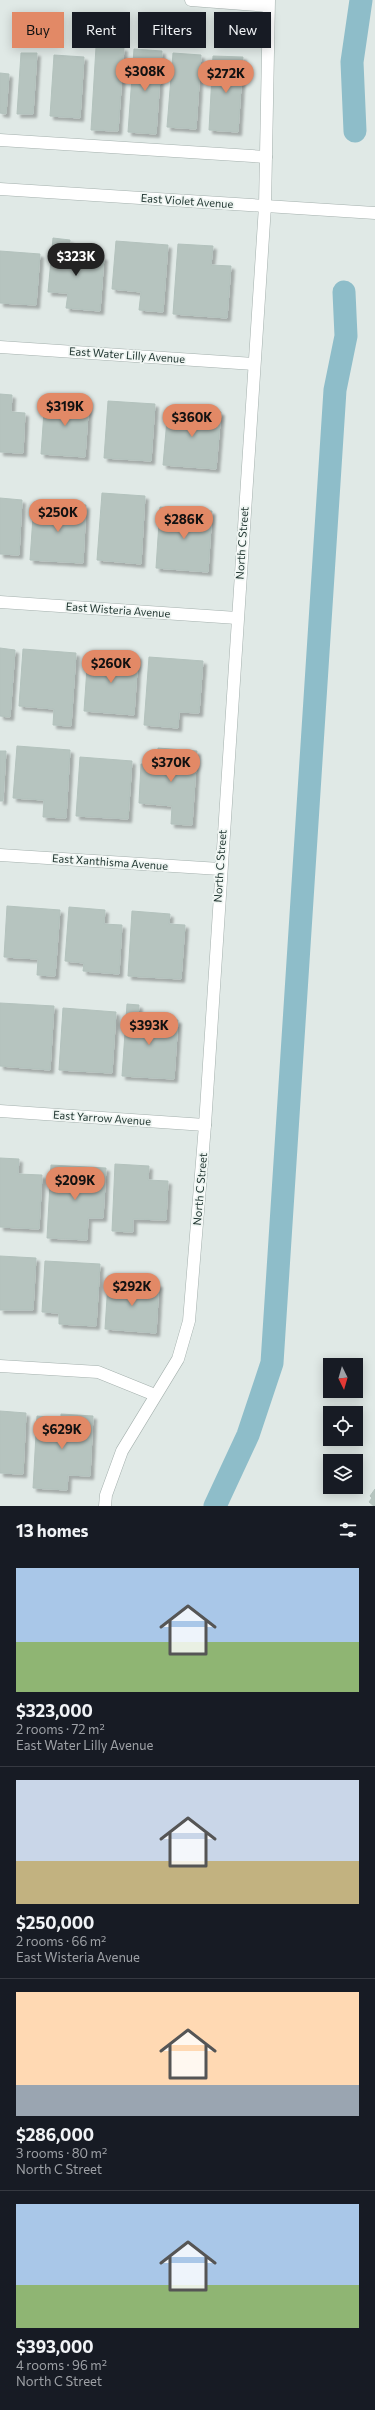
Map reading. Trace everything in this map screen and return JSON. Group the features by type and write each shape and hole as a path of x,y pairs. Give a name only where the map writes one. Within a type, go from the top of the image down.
{"street":[{"path":"191,0 269,3"},
{"name":"North C Street","path":"106,1506 106,1495 122,1451 178,1359 189,1321 205,1125 220,869 265,206 269,3"},
{"path":"0,140 266,157"},
{"name":"East Violet Avenue","path":"0,189 375,213"},
{"name":"East Water Lilly Avenue","path":"0,347 254,364"},
{"name":"East Wisteria Avenue","path":"0,602 237,618"},
{"name":"East Xanthisma Avenue","path":"0,855 220,869"},
{"name":"East Yarrow Avenue","path":"0,1111 205,1125"},
{"path":"0,1366 98,1372 155,1395"}],"building":[{"path":"96,48 124,48 118,131 91,130"},
{"path":"134,49 162,51 156,134 128,132"},
{"path":"21,53 37,53 33,114 17,114"},
{"path":"173,53 201,55 196,129 167,127"},
{"path":"54,55 84,57 80,118 50,116"},
{"path":"213,56 243,57 238,132 209,130"},
{"path":"0,73 9,74 6,114 0,113"},
{"path":"53,238 70,240 69,254 104,257 100,311 66,308 68,293 48,292"},
{"path":"116,241 168,245 163,312 139,310 141,292 112,289"},
{"path":"178,244 213,246 211,265 231,266 227,318 173,314"},
{"path":"0,251 40,254 36,305 0,303"},
{"path":"0,394 12,395 11,412 25,413 23,453 0,452"},
{"path":"45,397 89,400 85,457 41,454"},
{"path":"108,401 155,404 151,461 104,458"},
{"path":"168,408 221,412 216,469 163,465"},
{"path":"102,493 145,496 141,564 97,560"},
{"path":"0,498 22,500 19,555 0,554"},
{"path":"34,502 86,505 83,563 30,560"},
{"path":"160,507 212,511 208,572 156,568"},
{"path":"0,648 15,650 10,717 0,716"},
{"path":"23,649 76,653 71,726 53,725 54,709 19,706"},
{"path":"88,653 138,656 134,715 84,711"},
{"path":"149,657 203,661 199,713 179,712 178,728 144,725"},
{"path":"17,746 70,750 66,818 43,817 44,800 13,798"},
{"path":"158,748 197,751 192,825 171,824 172,806 139,803 141,764 157,765"},
{"path":"0,751 6,751 3,801 0,801"},
{"path":"80,757 132,761 128,819 76,816"},
{"path":"7,906 60,910 55,976 37,975 38,959 4,957"},
{"path":"69,907 105,910 104,924 122,925 119,974 83,971 84,963 65,961"},
{"path":"132,911 170,914 169,924 185,925 181,979 128,976"},
{"path":"0,1003 54,1006 50,1070 0,1066"},
{"path":"127,1004 139,1005 138,1017 178,1020 174,1079 122,1076"},
{"path":"63,1008 116,1012 112,1073 59,1070"},
{"path":"0,1158 19,1159 18,1174 42,1175 39,1229 0,1227"},
{"path":"115,1164 149,1166 148,1180 168,1181 166,1220 133,1219 133,1232 112,1231"},
{"path":"51,1165 106,1168 103,1218 88,1218 87,1240 47,1238"},
{"path":"0,1256 36,1258 33,1310 0,1310"},
{"path":"45,1261 100,1264 96,1326 59,1324 59,1313 42,1312"},
{"path":"108,1282 159,1284 156,1333 105,1329"},
{"path":"0,1411 26,1413 23,1474 0,1473"},
{"path":"61,1414 93,1416 90,1476 68,1475 67,1490 33,1488 37,1416 61,1418"},
{"path":"375,1489 374,1506 369,1502 372,1498 370,1496"}],"waterway":[{"path":"355,131 352,62 361,0"},
{"path":"215,1506 248,1435 272,1363 335,390 346,336 344,292"}]}
